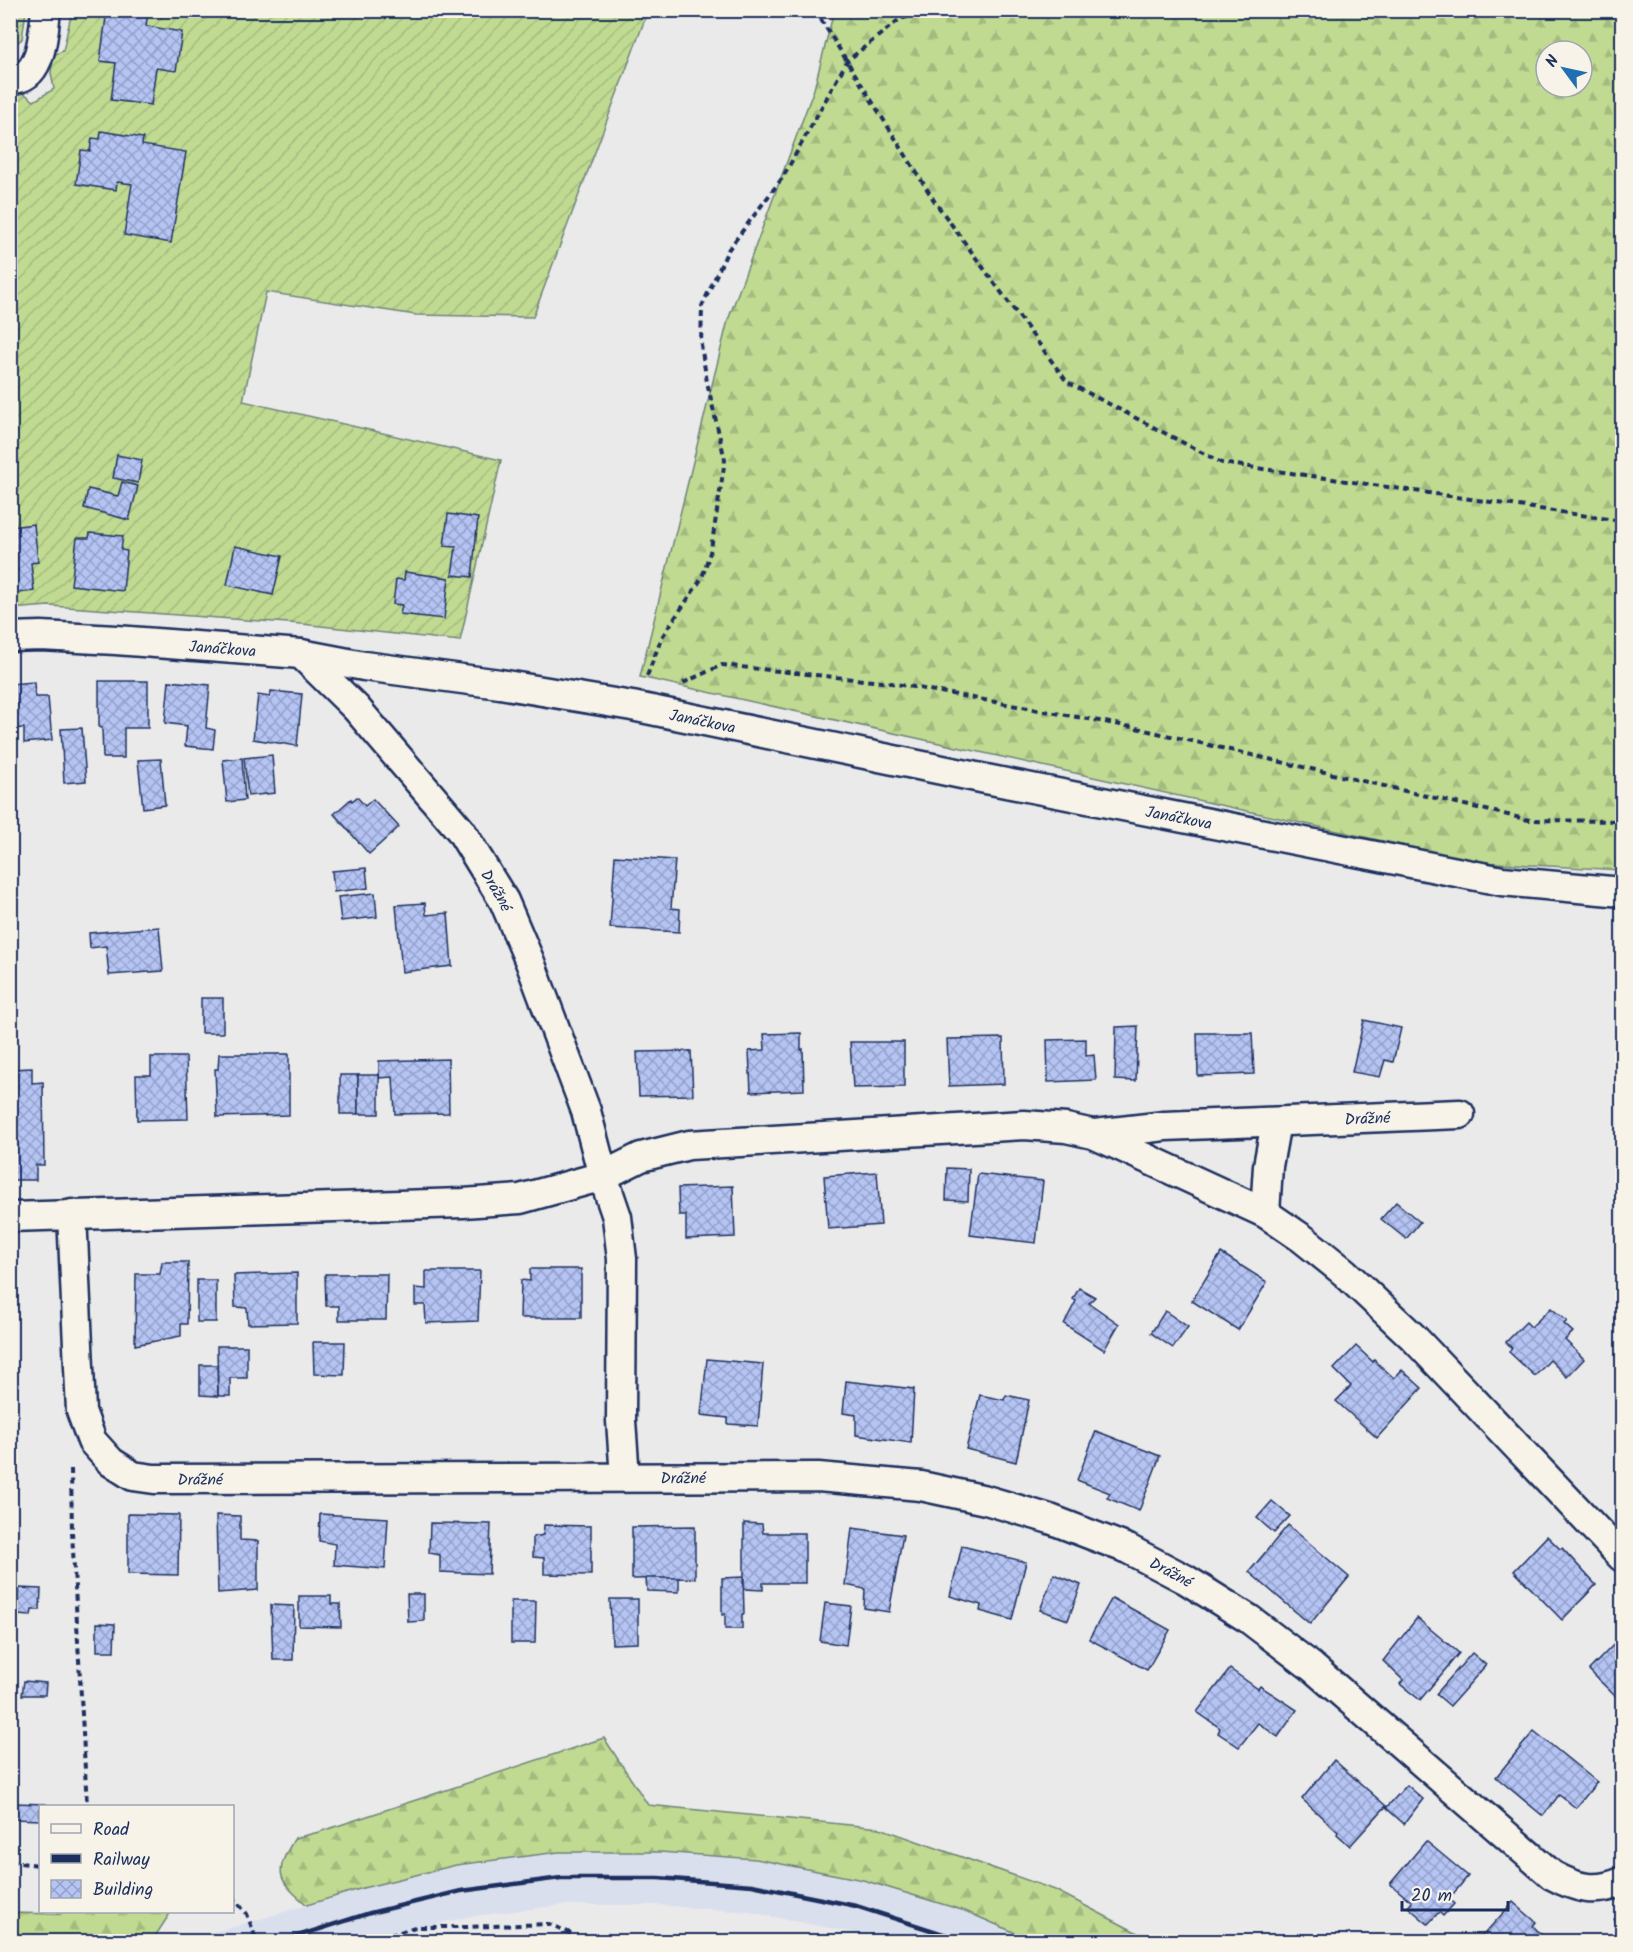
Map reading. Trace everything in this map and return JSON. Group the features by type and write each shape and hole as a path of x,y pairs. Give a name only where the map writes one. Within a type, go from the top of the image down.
{"street":[{"path":"10,79 18,79 35,64 40,52 46,10"},
{"name":"Janáčkova","path":"10,637 41,636 116,640 301,654 364,666 500,684 632,706 1388,859 1502,880 1623,892"},
{"name":"Drážné","path":"301,654 356,708 462,831 499,892 530,962 586,1110 616,1217 622,1258 621,1421 625,1477"},
{"name":"Drážné","path":"1093,1134 1165,1126 1460,1114"},
{"path":"1265,1213 1268,1166 1276,1122"},
{"name":"Drážné","path":"10,1216 463,1203 520,1199 603,1176 641,1157 689,1145 1024,1125 1066,1128 1093,1134 1265,1213 1311,1245 1384,1310 1623,1557"},
{"name":"Drážné","path":"72,1214 81,1411 92,1441 111,1462 133,1476 154,1479 818,1477 921,1486 986,1500 1050,1519 1128,1549 1185,1579 1249,1619 1312,1667 1552,1875 1571,1886 1587,1889 1602,1888 1623,1882"}],"path":[{"path":"815,10 935,202 1067,382 1222,463 1623,521"},
{"path":"632,706 650,670 662,637 702,578 711,549 725,460 701,345 702,306 728,250 783,177 847,61 900,19 932,10"},
{"path":"682,683 722,665 891,683 1132,727 1529,820 1623,821"},
{"path":"71,1466 72,1532 87,1805"},
{"path":"10,1862 39,1865"},
{"path":"234,1898 248,1914 257,1941"},
{"path":"370,1941 415,1927 549,1924 568,1932 579,1941"}],"shaded area":[{"path":"559,1852 660,1852 756,1859 863,1880 965,1911 1034,1941 882,1941 850,1932 749,1912 657,1905 562,1905 466,1917 370,1941 168,1942 230,1928 363,1888 456,1865"}],"green space":[{"path":"11,10 26,11 22,39 11,47"},
{"path":"72,11 648,11 533,317 416,315 266,292 243,401 501,460 460,641 302,624 82,608 49,606 11,609 10,90 21,91 34,101 54,89 51,73 53,55 63,51"},
{"path":"834,11 1622,11 1622,870 1478,862 640,677 728,320 814,89"},
{"path":"604,1738 648,1805 880,1828 1055,1890 1153,1941 1034,1941 965,1911 863,1880 756,1859 660,1852 559,1852 456,1865 363,1888 307,1905 284,1881 281,1867 295,1838"},
{"path":"11,1913 170,1913 152,1941 11,1941"}],"building":[{"path":"107,10 148,12 146,26 182,32 176,71 156,68 151,105 111,100 116,63 100,61"},
{"path":"101,131 143,138 142,145 186,152 171,243 124,235 132,184 117,182 116,190 76,184 81,150 90,151 92,138 100,139"},
{"path":"117,455 142,460 138,483 113,478"},
{"path":"122,482 138,486 129,520 84,508 88,489 118,496"},
{"path":"448,514 478,518 472,577 452,575 456,547 444,546"},
{"path":"34,524 38,562 31,563 34,591 10,594 10,527"},
{"path":"90,533 123,536 121,550 127,551 123,591 71,585 77,538 89,538"},
{"path":"235,546 282,556 273,595 227,585"},
{"path":"405,572 449,578 444,619 400,614 402,605 393,604 396,579 404,580"},
{"path":"99,681 148,681 148,728 124,728 124,758 103,758 102,728 99,727"},
{"path":"169,681 210,685 206,728 215,730 213,749 185,746 187,726 165,723"},
{"path":"34,682 35,697 48,697 52,740 24,743 24,728 10,729 10,684"},
{"path":"271,691 302,694 297,746 253,739 258,695 270,697"},
{"path":"82,728 86,781 64,783 61,729"},
{"path":"272,755 275,793 248,796 244,758"},
{"path":"242,758 245,800 227,802 223,760"},
{"path":"161,759 165,805 143,808 138,760"},
{"path":"357,797 365,806 373,799 399,827 369,854 334,814 351,799 352,801"},
{"path":"615,856 675,860 671,908 680,909 679,932 610,928"},
{"path":"366,868 368,888 334,892 332,871"},
{"path":"375,893 377,917 341,921 338,897"},
{"path":"425,903 426,915 448,913 452,966 402,972 396,905"},
{"path":"159,927 163,971 109,975 106,946 90,948 89,933"},
{"path":"201,998 223,998 223,1033 201,1033"},
{"path":"1364,1020 1401,1028 1393,1062 1385,1060 1380,1077 1352,1072"},
{"path":"1138,1026 1136,1081 1115,1080 1116,1027"},
{"path":"801,1033 804,1090 751,1092 749,1051 765,1050 764,1034"},
{"path":"1197,1033 1252,1033 1254,1074 1198,1076"},
{"path":"1003,1038 1004,1084 949,1086 947,1039"},
{"path":"1086,1039 1086,1056 1094,1055 1096,1080 1048,1082 1047,1040"},
{"path":"850,1042 904,1042 904,1087 853,1088"},
{"path":"691,1051 693,1095 639,1096 637,1052"},
{"path":"219,1054 289,1054 289,1115 217,1117 215,1069 218,1069"},
{"path":"151,1057 186,1057 188,1119 137,1120 136,1075 151,1075"},
{"path":"448,1059 449,1113 395,1114 393,1077 379,1078 379,1061"},
{"path":"32,1068 32,1083 43,1082 44,1165 36,1165 36,1180 10,1180 10,1069"},
{"path":"340,1075 358,1075 358,1114 340,1114"},
{"path":"358,1075 379,1075 379,1114 358,1114"},
{"path":"947,1168 969,1169 968,1201 946,1200"},
{"path":"877,1172 881,1225 828,1229 824,1176"},
{"path":"978,1174 1043,1181 1036,1243 970,1235"},
{"path":"733,1186 735,1237 686,1239 686,1215 679,1215 678,1188"},
{"path":"1396,1202 1420,1222 1406,1239 1381,1219"},
{"path":"1221,1253 1267,1282 1238,1330 1192,1301"},
{"path":"162,1262 188,1262 187,1324 181,1324 181,1336 135,1345 136,1274 160,1274"},
{"path":"530,1269 581,1269 581,1318 520,1318 521,1280 530,1281"},
{"path":"426,1271 480,1271 478,1321 426,1323 425,1305 415,1305 415,1288 426,1289"},
{"path":"297,1273 297,1323 248,1324 247,1308 235,1307 234,1275"},
{"path":"325,1274 387,1274 386,1320 339,1320 339,1306 326,1306"},
{"path":"197,1280 216,1280 216,1322 197,1322"},
{"path":"1079,1288 1095,1297 1089,1303 1119,1324 1104,1350 1064,1324 1076,1301 1073,1299"},
{"path":"1551,1308 1567,1321 1564,1324 1573,1332 1565,1340 1584,1359 1567,1377 1550,1360 1535,1376 1509,1352 1512,1348 1506,1342 1526,1322 1531,1327"},
{"path":"1165,1311 1188,1327 1173,1348 1151,1333"},
{"path":"313,1342 345,1342 344,1375 314,1374"},
{"path":"217,1346 247,1346 247,1378 230,1378 230,1396 218,1396"},
{"path":"1356,1346 1394,1378 1402,1370 1422,1388 1377,1438 1336,1401 1351,1386 1334,1369"},
{"path":"707,1359 763,1364 758,1426 728,1424 728,1418 701,1415"},
{"path":"200,1365 217,1365 218,1396 200,1395"},
{"path":"846,1381 914,1389 911,1443 856,1435 856,1415 843,1413"},
{"path":"980,1395 1004,1400 1006,1395 1029,1400 1016,1462 966,1449"},
{"path":"1096,1431 1160,1456 1139,1511 1107,1498 1110,1493 1077,1480"},
{"path":"1272,1501 1290,1516 1274,1533 1257,1518"},
{"path":"128,1514 179,1515 178,1575 128,1574"},
{"path":"320,1514 388,1518 385,1569 334,1565 335,1544 319,1541"},
{"path":"216,1515 240,1516 240,1540 258,1541 258,1590 218,1593"},
{"path":"430,1523 491,1524 489,1574 440,1572 440,1555 429,1553"},
{"path":"744,1523 762,1524 763,1533 805,1533 805,1583 763,1583 763,1590 744,1589"},
{"path":"544,1525 591,1526 591,1575 544,1574 544,1558 533,1557 533,1537 543,1535"},
{"path":"1288,1525 1349,1577 1310,1624 1249,1572"},
{"path":"695,1526 695,1578 632,1579 632,1527"},
{"path":"852,1528 903,1535 889,1612 864,1608 865,1589 845,1585"},
{"path":"1547,1536 1560,1549 1562,1548 1596,1585 1562,1620 1514,1571"},
{"path":"962,1546 1026,1562 1012,1620 980,1611 981,1605 950,1596"},
{"path":"1054,1574 1081,1585 1068,1620 1040,1610"},
{"path":"743,1577 742,1629 725,1629 725,1614 722,1615 722,1578"},
{"path":"646,1578 679,1578 679,1592 647,1591"},
{"path":"18,1588 41,1589 40,1610 32,1610 31,1616 18,1615"},
{"path":"407,1594 424,1594 424,1621 408,1622"},
{"path":"299,1596 331,1596 331,1604 340,1604 341,1627 299,1626"},
{"path":"1112,1598 1170,1630 1147,1670 1089,1639"},
{"path":"610,1599 638,1599 638,1643 612,1644"},
{"path":"511,1601 536,1601 535,1643 511,1643"},
{"path":"825,1603 851,1606 846,1645 820,1641"},
{"path":"271,1605 294,1606 293,1660 273,1660"},
{"path":"1417,1618 1459,1653 1420,1700 1400,1684 1403,1680 1383,1661"},
{"path":"97,1623 115,1624 114,1651 97,1651"},
{"path":"1622,1636 1622,1703 1589,1670"},
{"path":"1472,1653 1486,1665 1450,1706 1436,1694"},
{"path":"1230,1669 1258,1689 1260,1686 1297,1710 1278,1737 1258,1723 1239,1747 1218,1733 1220,1728 1197,1712"},
{"path":"24,1681 46,1683 45,1695 22,1695"},
{"path":"1534,1731 1597,1782 1576,1808 1559,1795 1543,1816 1496,1777"},
{"path":"1334,1760 1386,1806 1350,1846 1302,1799"},
{"path":"1407,1785 1423,1799 1404,1824 1386,1808"},
{"path":"13,1803 46,1804 39,1805 39,1820 13,1819"},
{"path":"1426,1841 1468,1876 1449,1899 1454,1904 1443,1916 1439,1912 1428,1924 1408,1907 1412,1902 1390,1884"},
{"path":"1513,1902 1536,1922 1533,1926 1549,1942 1477,1942"}],"railway":[{"path":"279,1942 370,1913 461,1891 561,1878 658,1878 752,1885 856,1906 968,1942"}]}
